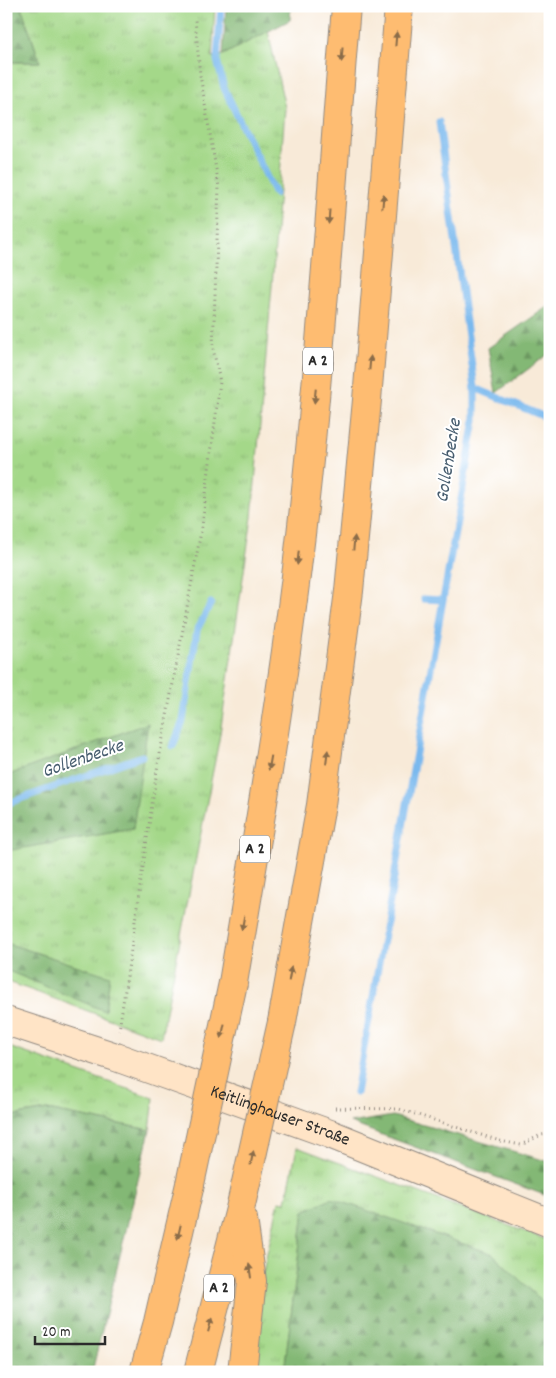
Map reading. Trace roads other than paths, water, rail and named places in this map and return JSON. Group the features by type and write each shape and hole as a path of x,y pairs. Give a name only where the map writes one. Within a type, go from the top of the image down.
{"highway":[{"name":"A 2","path":"144,1372 158,1322 190,1184 233,983 278,715 297,566 316,391 346,6"},
{"name":"A 2","path":"198,1372 242,1205 282,1022 321,806 349,591 368,390 399,6"},
{"path":"242,1205 252,1280 242,1372"},
{"path":"131,1372 158,1322"}],"main road":[{"name":"Keitlinghauser Straße","path":"6,1021 116,1056 330,1134 550,1223"}],"waterway":[{"path":"221,6 217,60 224,88 275,194"},
{"path":"424,599 443,600 475,420 475,388 439,122"},
{"name":"Gollenbecke","path":"475,388 550,419"},
{"path":"356,1093 443,600"},
{"name":"Gollenbecke","path":"173,746 183,721 197,630 211,603"},
{"name":"Gollenbecke","path":"6,804 142,756"}]}
